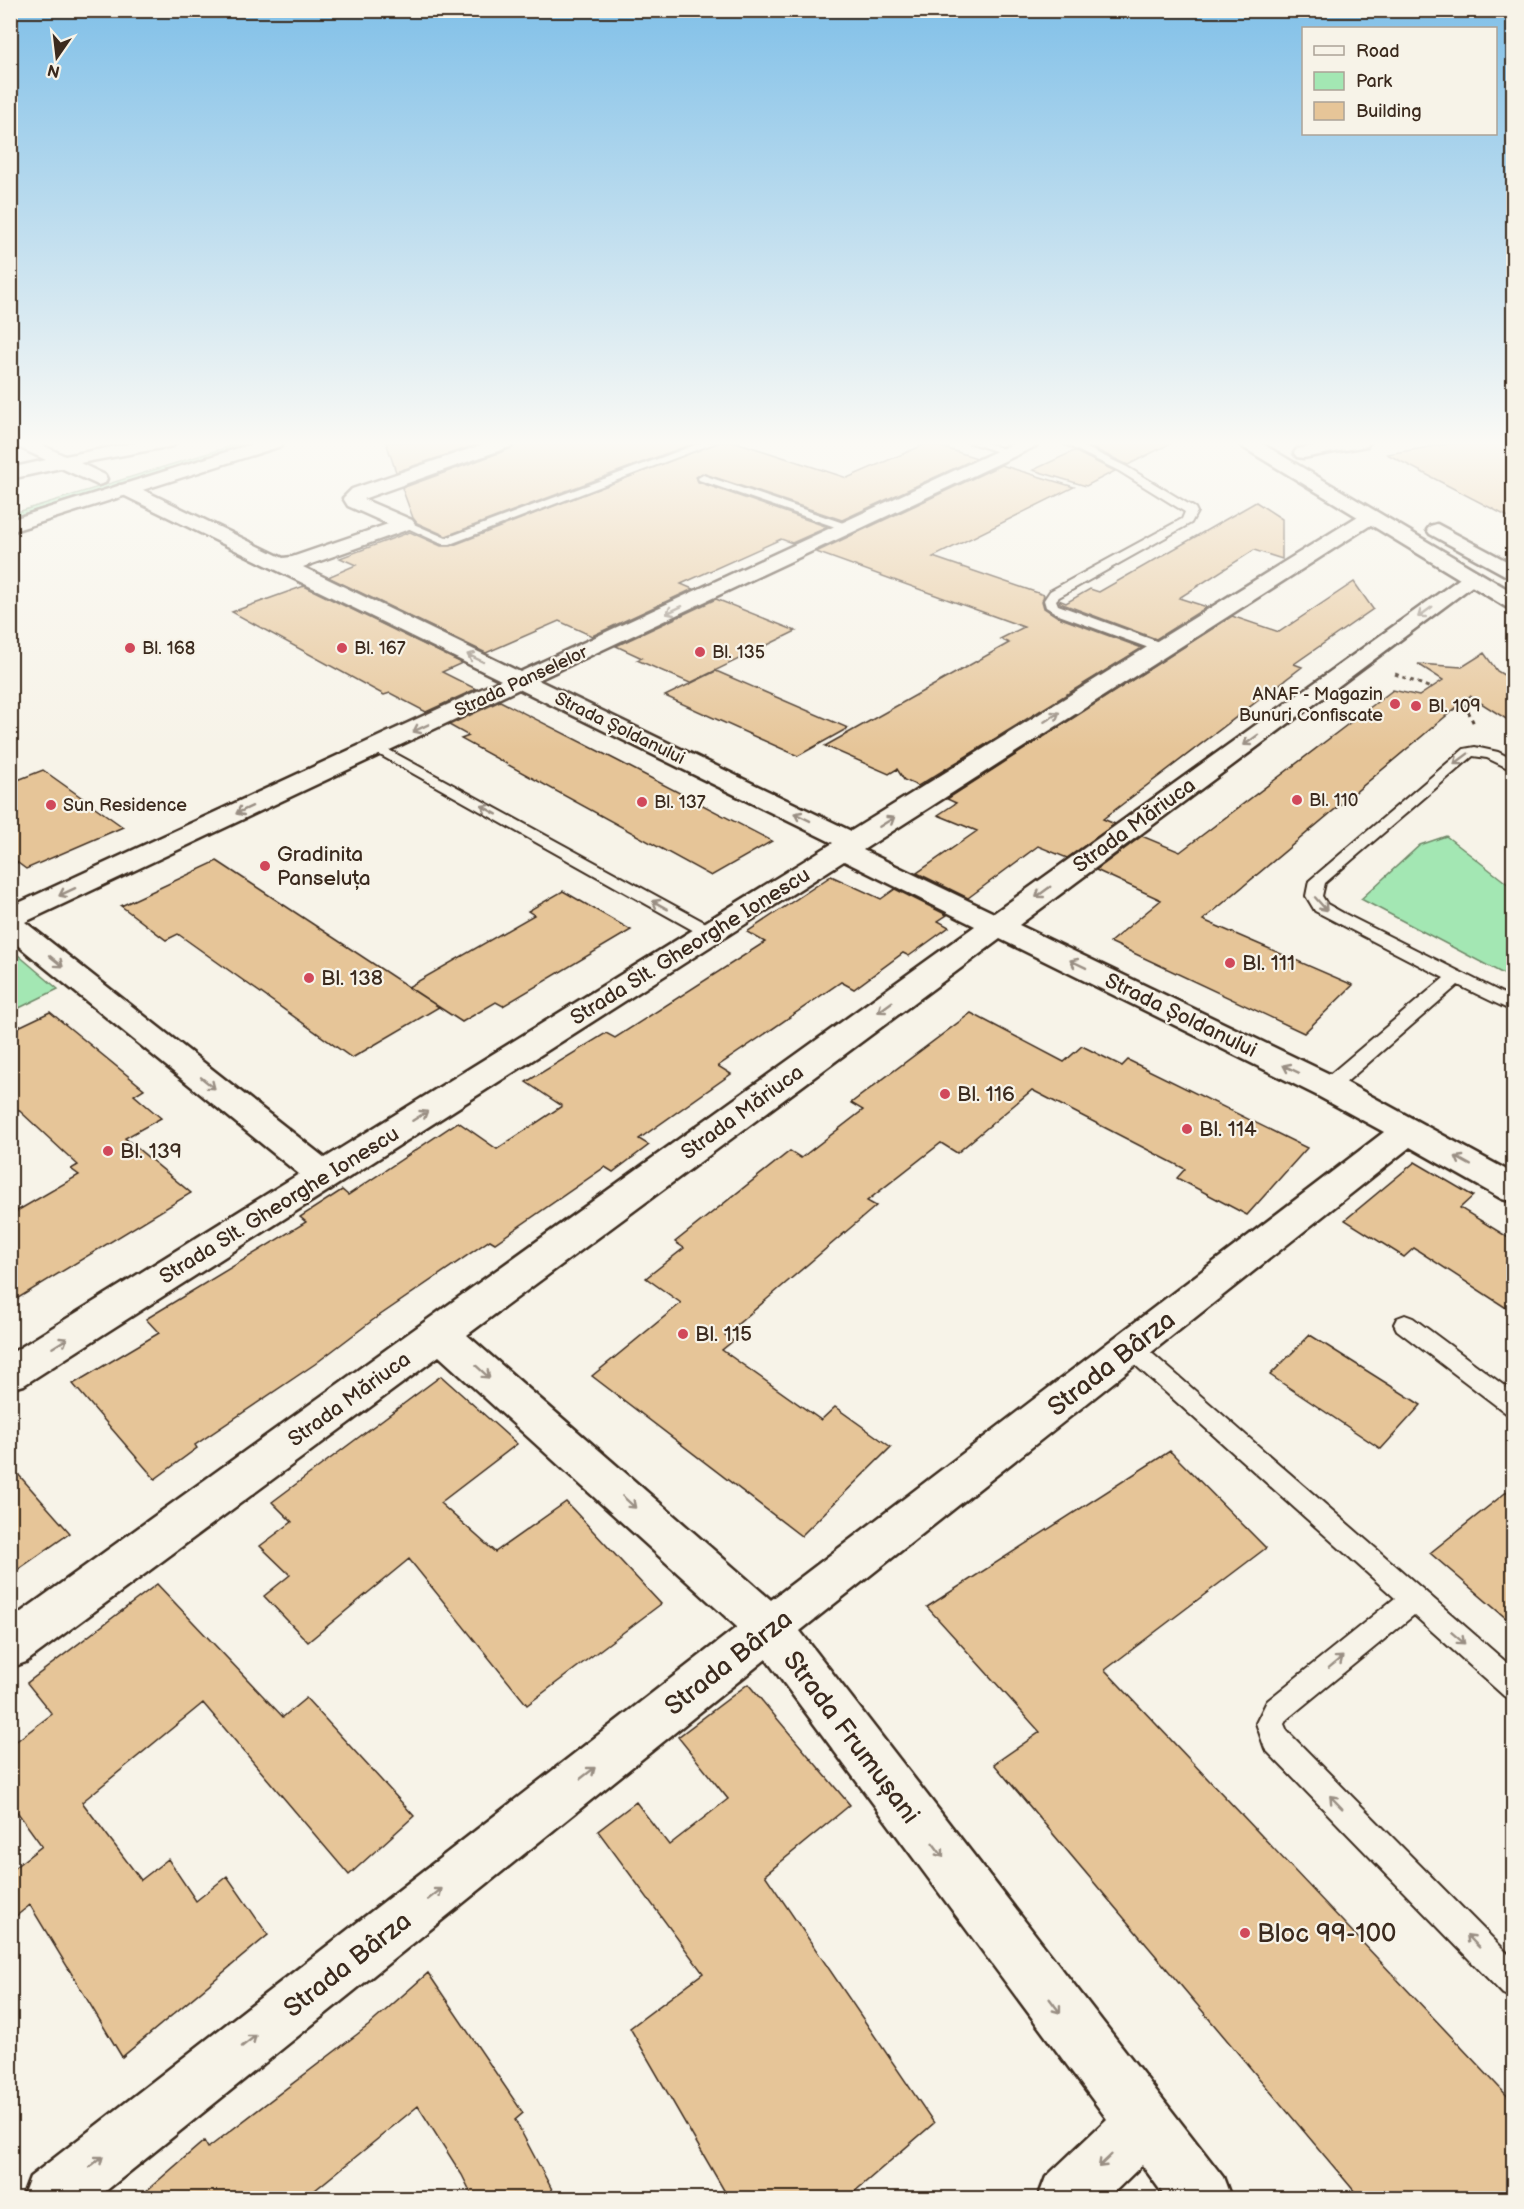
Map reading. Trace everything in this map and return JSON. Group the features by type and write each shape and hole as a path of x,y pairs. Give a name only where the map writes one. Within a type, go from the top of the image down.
{"street":[{"name":"Strada Șoldanului","path":"244,545 522,681 848,846 997,925 1328,1088 1409,1130 1514,1190"},
{"path":"280,564 295,562 344,545"},
{"name":"Strada Panselelor","path":"13,916 812,545"},
{"name":"Strada Slt. Gheorghe Ionescu","path":"10,1374 1324,545"},
{"path":"1418,545 1514,602"},
{"path":"1462,545 1514,574"},
{"name":"Strada Măriuca","path":"10,1647 1473,578"},
{"path":"13,916 324,1176"},
{"name":"Strada Bârza","path":"51,2199 771,1628 1409,1130"},
{"name":"Strada Frumușani","path":"439,1333 771,1628 1143,2124 1202,2199"},
{"path":"1067,2199 1143,2124"}],"lane":[{"path":"1142,545 1054,594 1050,600 1052,606 1064,612 1162,648"},
{"path":"378,748 711,933"},
{"path":"1514,767 1495,755 1469,752 1317,881 1314,896 1320,907 1336,917 1514,1006"},
{"path":"1328,1088 1456,977"},
{"path":"1405,1324 1514,1406"},
{"path":"1131,1348 1514,1687"},
{"path":"1414,1599 1277,1710 1270,1723 1275,1739 1514,1983"}],"green space":[{"path":"1446,836 1513,888 1513,979 1361,899 1420,845"},
{"path":"11,949 58,989 11,1012"}],"building":[{"path":"375,545 767,545 681,584 693,589 592,636 559,621 486,653 328,577 356,565 340,558"},
{"path":"831,545 957,545 933,557 1044,595 1042,601 1044,608 1058,617 1142,648 918,786 904,780 897,769 889,774 825,746 1009,643 1000,639 1024,627 816,552"},
{"path":"1181,545 1282,545 1282,559 1254,550 1179,598 1207,607 1156,639 1060,603 1059,600 1066,603 1090,589 1099,592"},
{"path":"1354,582 1373,609 1294,664 1302,667 1103,819 1115,824 1067,858 1038,846 968,898 917,873 977,831 938,815 956,803 947,799 1232,616 1279,632"},
{"name":"Bl. 167","path":"304,586 462,663 442,672 476,689 426,712 390,693 384,695 232,612"},
{"name":"Bl. 135","path":"716,599 796,631 690,683 637,660 642,658 616,646"},
{"path":"1484,653 1497,671 1514,681 1514,724 1470,696 1203,920 1353,985 1304,1033 1110,942 1161,900 1096,870 1142,836 1180,852 1393,690 1419,696 1443,680 1418,664 1462,667"},
{"path":"716,671 848,728 798,756 665,696"},
{"name":"Bl. 137","path":"500,701 772,841 711,876 461,739 469,736 449,725"},
{"name":"Sun Residence","path":"43,770 123,827 26,869 10,857 10,783"},
{"path":"217,861 439,1007 352,1058 178,934 166,940 121,906"},
{"path":"831,876 881,899 895,889 947,915 938,921 949,927 909,956 903,953 854,989 841,982 718,1066 731,1074 639,1139 649,1145 613,1172 605,1167 495,1243 490,1240 373,1320 315,1364 195,1445 197,1448 155,1479 73,1384 159,1333 146,1319 306,1222 300,1217 342,1190 348,1195 458,1122 497,1149 562,1106 526,1082 606,1033 615,1038 765,942 747,932"},
{"path":"563,891 631,930 503,1006 496,1002 462,1022 408,987 534,915 528,911"},
{"name":"Bl. 139","path":"50,1012 144,1089 134,1095 161,1118 125,1138 191,1193 10,1303 10,1215 79,1175 71,1169 78,1165 10,1102 10,1031"},
{"path":"971,1013 1064,1062 1082,1046 1122,1066 1128,1060 1307,1148 1247,1215 1177,1178 1185,1169 1032,1090 957,1153 941,1143 867,1201 876,1206 725,1335 733,1341 722,1350 821,1420 835,1407 891,1447 801,1536 592,1376 681,1303 646,1278 684,1248 675,1242 790,1151 801,1158 863,1110 851,1103"},
{"path":"1415,1162 1473,1196 1460,1208 1514,1241 1514,1313 1414,1248 1404,1257 1345,1220"},
{"path":"1310,1335 1421,1405 1381,1449 1270,1375"},
{"path":"441,1376 517,1444 440,1503 495,1552 566,1502 661,1604 527,1705 409,1559 308,1642 264,1596 290,1575 260,1546 292,1522 272,1502"},
{"name":"Bloc 99-100","path":"1170,1451 1266,1548 1105,1670 1514,2103 1514,2199 1361,2199 994,1764 1040,1732 927,1607"},
{"path":"10,1465 70,1533 10,1575"},
{"path":"1514,1486 1514,1625 1430,1553"},
{"path":"157,1584 283,1717 306,1698 414,1816 349,1875 203,1703 82,1802 141,1880 168,1859 196,1901 227,1876 268,1935 122,2057 30,1905 10,1921 10,1871 42,1846 10,1802 10,1746 52,1714 27,1683"},
{"path":"748,1684 850,1805 765,1875 934,2123 846,2199 729,2199 630,2028 703,1973 598,1831 636,1802 669,1845 728,1799 678,1737"},
{"path":"428,1973 523,2113 515,2120 557,2199 474,2199 462,2175 418,2106 304,2199 137,2199 204,2141 208,2148 368,2026"}],"place":[{"name":"Bl. 168","path":"130,648"},
{"name":"Bl. 167","path":"342,648"},
{"name":"Bl. 135","path":"700,652"},
{"name":"ANAF - Magazin Bunuri Confiscate","path":"1395,704"},
{"name":"Bl. 109","path":"1416,706"},
{"name":"Bl. 110","path":"1297,800"},
{"name":"Bl. 137","path":"642,802"},
{"name":"Sun Residence","path":"51,805"},
{"name":"Gradinita Panseluța","path":"265,866"},
{"name":"Bl. 111","path":"1230,963"},
{"name":"Bl. 138","path":"309,978"},
{"name":"Bl. 116","path":"945,1094"},
{"name":"Bl. 114","path":"1187,1129"},
{"name":"Bl. 139","path":"108,1151"},
{"name":"Bl. 115","path":"683,1334"},
{"name":"Bloc 99-100","path":"1245,1933"}]}
